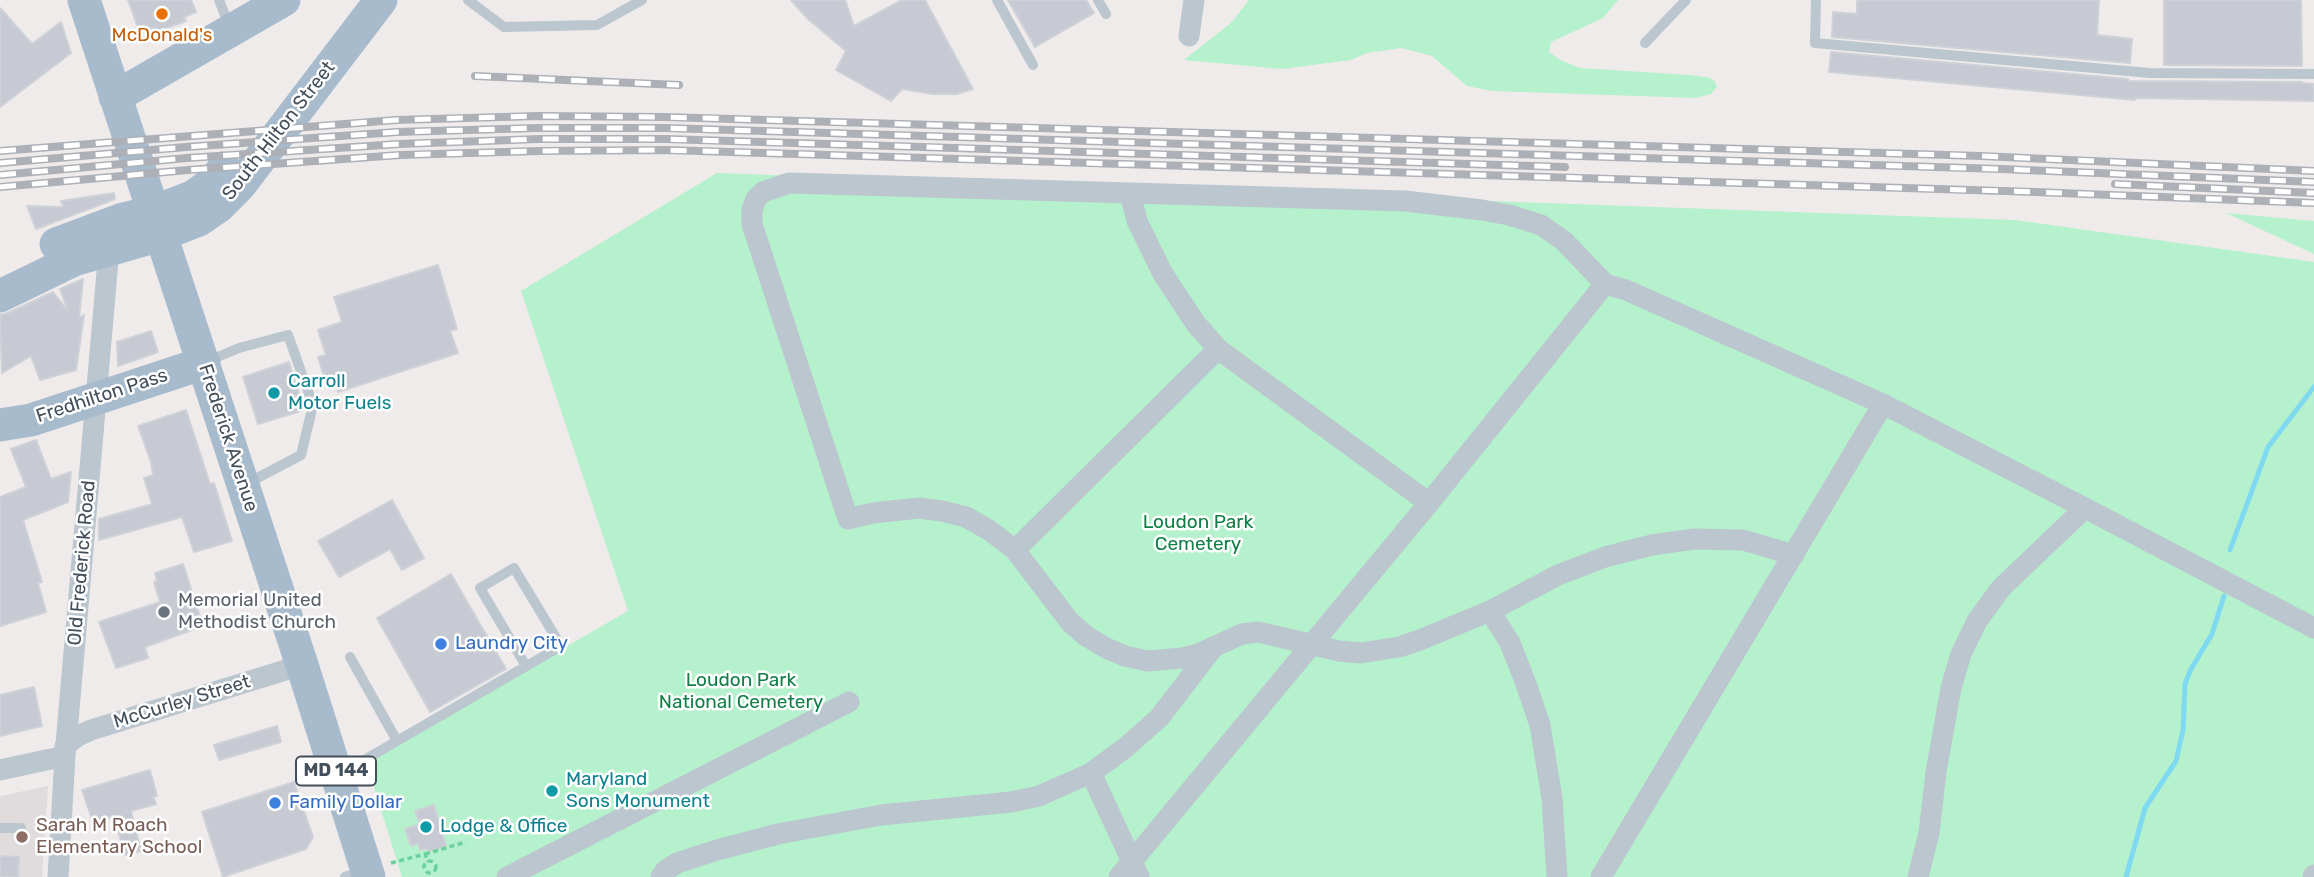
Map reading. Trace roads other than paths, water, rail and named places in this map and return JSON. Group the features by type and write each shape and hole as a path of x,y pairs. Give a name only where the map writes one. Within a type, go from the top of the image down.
{"main road":[{"name":"Frederick Avenue","path":"84,0 302,665 337,776 360,874"},
{"name":"South Hilton Street","path":"306,81 352,0"},
{"name":"South Hilton Street","path":"0,296 74,260 109,249 157,224 194,196 227,183 306,81 381,0"},
{"path":"118,106 225,15 276,2"},
{"name":"South Hilton Street","path":"0,271 32,254 123,219 157,224"},
{"name":"Fredhilton Pass","path":"0,425 31,420 204,363"}],"street":[{"path":"1189,36 1194,0"},
{"path":"1794,555 1743,540 1694,538 1652,545 1605,557 1558,575 1490,611 1399,647 1361,653 1339,651 1258,632 1242,634 1198,654 1166,660 1125,656 1106,649 1086,636 1070,622 1015,550 966,517 942,510 919,508 898,509 848,519 752,224 752,210 756,199 763,192 789,183 1405,201 1509,215 1541,225 1564,241 1605,284 1626,290 1883,404 2314,628"},
{"path":"1130,193 1137,222 1163,274 1196,324 1218,349 1429,503"},
{"name":"Old Frederick Road","path":"58,877 65,751 109,249"},
{"path":"1091,773 1130,872 1605,284"},
{"path":"1015,550 1218,349"},
{"path":"1601,877 1883,404"},
{"path":"1918,877 1929,832 1936,772 1951,688 1961,654 1977,621 2001,588 2085,508"},
{"path":"1490,611 1510,643 1540,724 1552,798 1557,877"},
{"path":"661,877 677,863 718,849 828,823 1011,802 1039,796 1091,773 1125,748 1159,718 1216,645"},
{"name":"McCurley Street","path":"0,770 65,751 78,736 91,730 302,665"},
{"path":"507,877 849,702"}],"lane":[{"path":"468,0 504,27 597,25 642,0"},
{"path":"997,0 1033,65"},
{"path":"1098,0 1106,14"},
{"path":"1645,43 1686,0"},
{"path":"1816,0 1815,43 2150,73 2314,74"},
{"path":"204,363 239,348 288,335 313,405 301,455 244,486"},
{"path":"337,776 561,646 514,568 480,589 526,666"},
{"path":"350,657 397,741"},
{"path":"0,828 21,828"}],"waterway":[{"path":"2230,550 2268,447 2314,387"},
{"path":"2126,877 2145,808 2176,761 2183,730 2185,684 2212,634 2224,596"}],"railway":[{"path":"475,76 679,85"},
{"path":"0,151 396,120 538,116 665,117 1981,156 2314,171"},
{"path":"0,163 397,132 665,128 2001,169 2314,182"},
{"path":"0,175 187,158 399,144 539,139 666,139 1565,167"},
{"path":"0,187 400,155 666,150 2314,203"},
{"path":"2115,184 2314,193"}],"place":[{"name":"McDonald's","path":"162,14"},
{"name":"Carroll Motor Fuels","path":"274,393"},
{"name":"Memorial United Methodist Church","path":"164,612"},
{"name":"Laundry City","path":"441,644"},
{"name":"Maryland Sons Monument","path":"552,791"},
{"name":"Family Dollar","path":"275,803"},
{"name":"Lodge & Office","path":"426,827"},
{"name":"Sarah M Roach Elementary School","path":"22,837"}],"park label":[{"name":"Loudon Park Cemetery","path":"1198,534"},
{"name":"Loudon Park National Cemetery","path":"741,692"}]}
